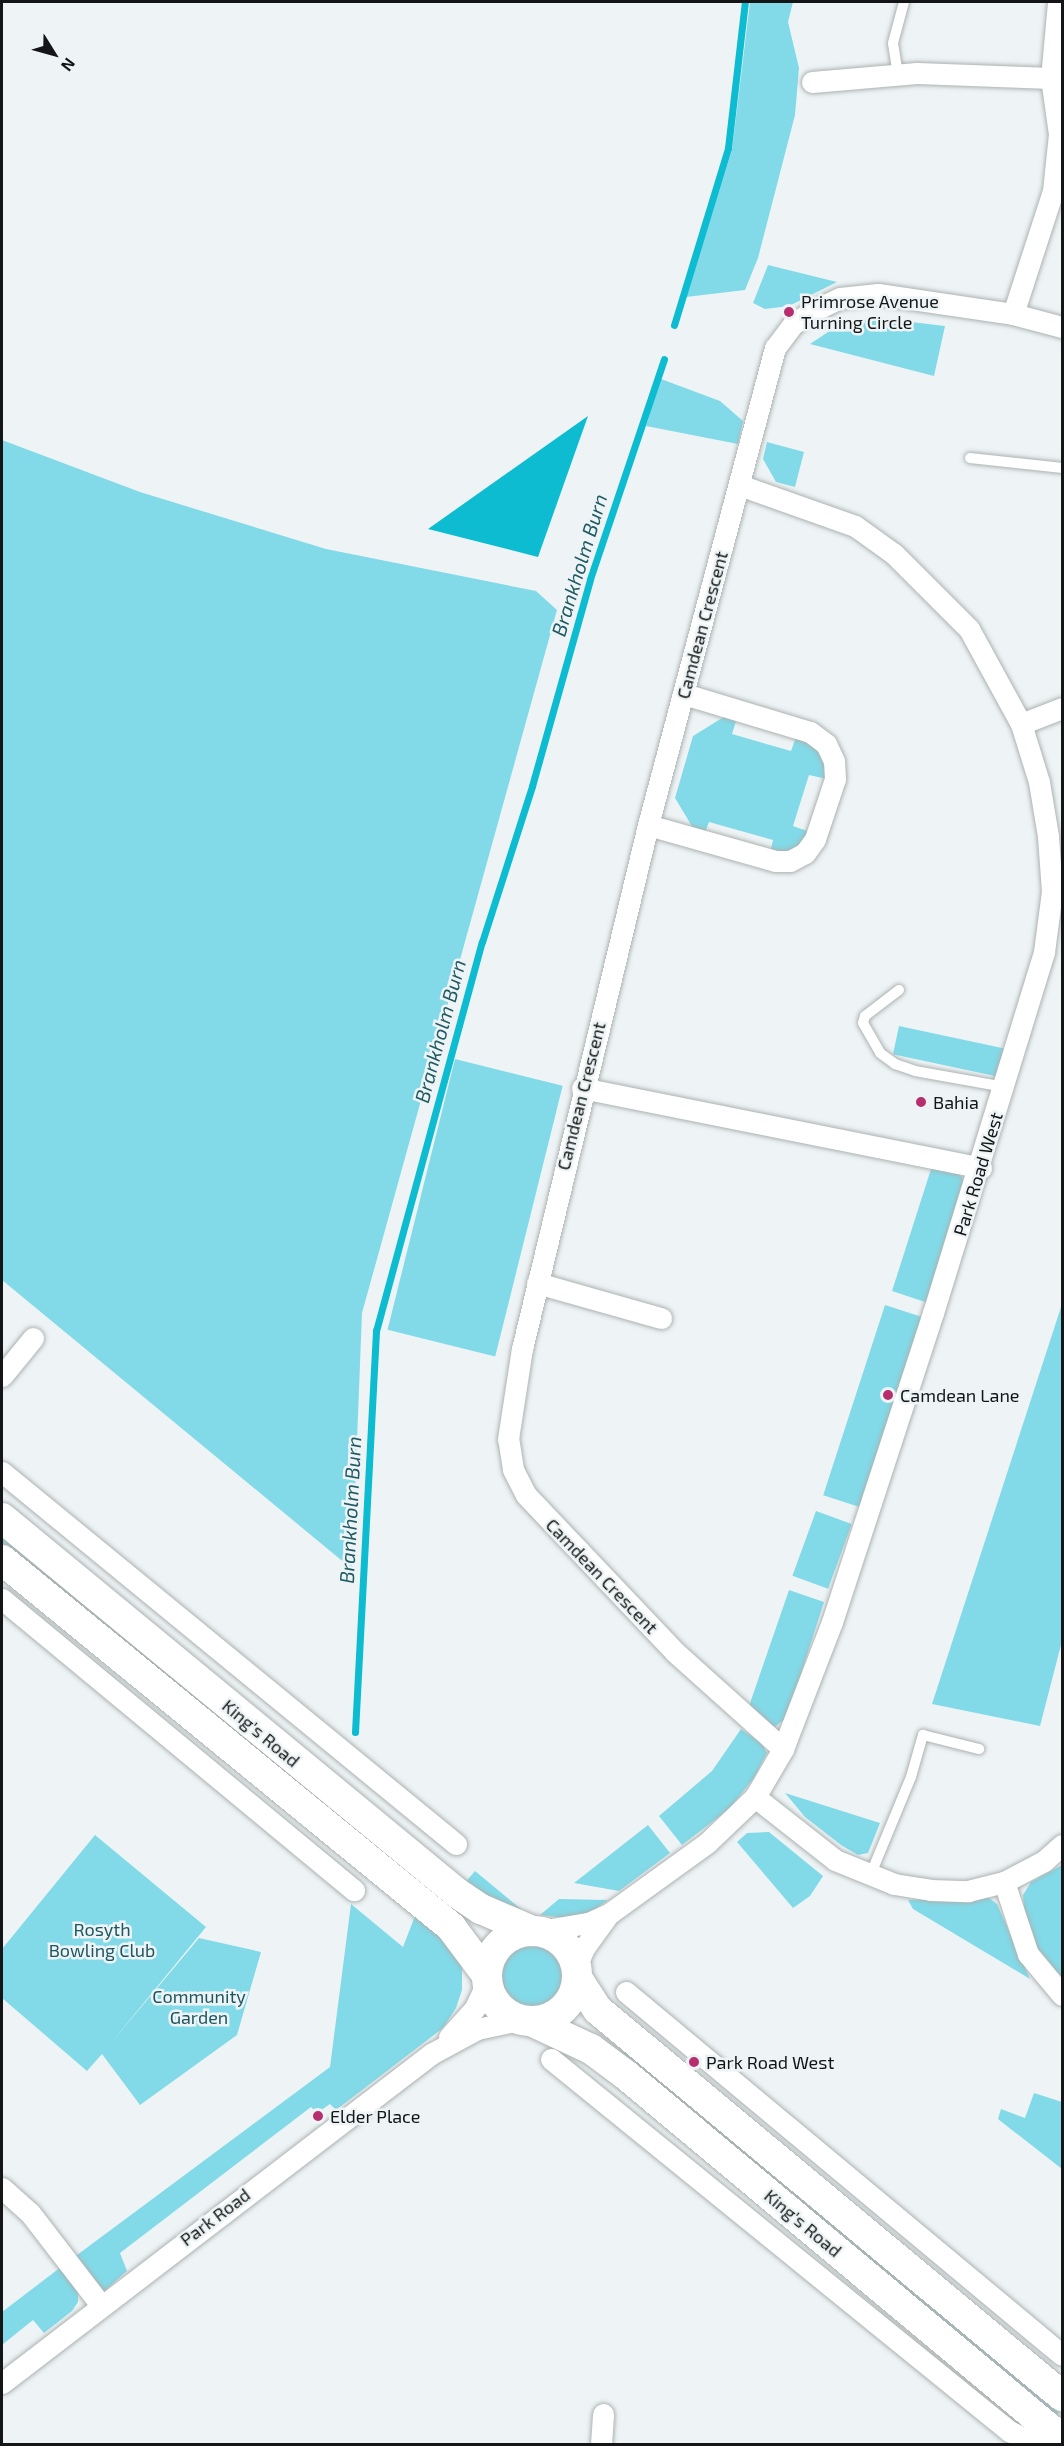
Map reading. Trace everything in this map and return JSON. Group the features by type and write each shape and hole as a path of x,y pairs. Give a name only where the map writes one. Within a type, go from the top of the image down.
{"main road":[{"name":"King's Road","path":"2,1518 387,1836 481,1910 536,1931 566,1946 598,2010 1062,2396"},
{"name":"King's Road","path":"2,1560 451,1927 486,1978 495,2003 526,2021 591,2049 626,2075 1059,2437"},
{"path":"486,1978 497,1946 509,1936 536,1931"},
{"path":"526,2021 561,2012 570,2001 577,1972"}],"street":[{"path":"1058,2 1051,78 1059,134 1059,177 1013,314 1062,327"},
{"path":"812,82 898,75 1051,78"},
{"name":"Camdean Crescent","path":"783,1749 675,1652 526,1495 513,1469 508,1439 510,1407 582,1088 648,825 775,348 793,324 840,298 878,294 1013,314"},
{"name":"Park Road West","path":"536,1931 588,1923 610,1913 707,1843 755,1797 783,1749 832,1622 981,1168 1044,952 1052,891 1048,836 1039,782 1020,724 969,628 894,554 855,526 798,503 739,485"},
{"path":"648,825 774,861 790,861 805,853 815,839 835,779 834,762 826,744 810,732 684,694"},
{"path":"1020,724 1062,708"},
{"path":"582,1088 981,1168"},
{"path":"537,1283 661,1318"},
{"path":"2,1376 33,1338"},
{"path":"2,1472 456,1844"},
{"path":"2,1599 354,1890"},
{"path":"755,1797 808,1842 870,1877 930,1890 968,1891 1004,1882 1044,1861 1062,1845"},
{"path":"387,1836 409,1807"},
{"path":"332,1871 352,1848"},
{"path":"1004,1882 1028,1954 1062,1995"},
{"name":"Park Road West","path":"577,1972 584,1948 610,1913"},
{"name":"Park Road","path":"431,2054 475,2008 486,1978"},
{"path":"626,1992 1062,2355"},
{"name":"Park Road","path":"2,2383 100,2304 431,2054 477,2029 526,2021"},
{"path":"673,2073 693,2048"},
{"path":"551,2059 1009,2431 1024,2438 1059,2437"},
{"path":"605,2102 626,2075"},
{"path":"2,2188 30,2213 100,2304"},
{"path":"601,2445 603,2414"}],"lane":[{"path":"898,75 893,43 904,2"},
{"path":"970,458 1062,468"},
{"path":"899,990 865,1016 863,1023 880,1053 895,1064 915,1071 1005,1087"},
{"path":"870,1877 911,1777 923,1735 979,1749"}],"green space":[{"path":"750,2 793,2 788,22 799,68 795,115 758,258 745,290 686,297 732,150"},
{"path":"768,265 837,282 789,306 765,309 753,303"},
{"path":"877,318 945,326 934,376 810,344 840,324"},
{"path":"661,379 720,401 743,421 738,444 646,426"},
{"path":"2,440 140,492 326,549 536,591 557,610 362,1313 352,1569 2,1280"},
{"path":"767,442 804,452 795,487 776,482 763,459"},
{"path":"727,715 737,718 732,734 791,751 796,737 822,752 827,779 809,775 793,826 810,832 791,852 770,853 773,840 709,822 704,835 696,833 675,798 693,736"},
{"path":"899,1026 1006,1049 1000,1077 893,1054"},
{"path":"455,1059 563,1086 495,1357 388,1330"},
{"path":"932,1166 957,1170 967,1186 928,1303 892,1291"},
{"path":"1062,1304 1062,1641 1040,1726 932,1704"},
{"path":"885,1305 922,1317 860,1507 823,1495"},
{"path":"816,1511 852,1524 828,1589 792,1576"},
{"path":"2,1531 462,1917 456,1925 2,1544"},
{"path":"789,1590 824,1602 787,1717 775,1727 748,1709"},
{"path":"741,1729 762,1744 767,1753 754,1778 729,1809 682,1845 659,1816 712,1771"},
{"path":"785,1793 880,1823 868,1853 858,1855 841,1845 805,1817"},
{"path":"648,1825 670,1853 619,1891 574,1883"},
{"path":"769,1832 823,1876 810,1896 793,1908 737,1842 747,1833"},
{"name":"Rosyth Bowling Club","path":"95,1835 206,1927 111,2043 199,1938 261,1952 237,2035 140,2105 102,2054 87,2071 2,1998 2,1949"},
{"path":"1062,1865 1062,1979 1034,1944 1025,1921 1023,1895 1031,1882"},
{"path":"475,1871 522,1910 463,1885"},
{"path":"989,1898 997,1904 1030,1979 913,1909 908,1900"},
{"path":"559,1899 608,1900 590,1913 566,1918 540,1915"},
{"path":"351,1904 403,1947 415,1916 451,1947 462,1966 462,1990 456,2008 443,2028 336,2110 330,2104 317,2113 311,2107 120,2253 127,2271 101,2294 73,2258 330,2067"},
{"path":"525,1944 537,1944 554,1953 561,1964 563,1976 561,1988 554,1999 537,2008 525,2008 513,2003 504,1994 499,1982 499,1970 504,1958 513,1949"},
{"path":"626,2049 1059,2412 1053,2419 620,2056"},
{"path":"1034,2093 1062,2102 1062,2169 998,2119 1001,2109 1025,2118"},
{"path":"61,2267 78,2290 78,2302 72,2311 44,2333 33,2320 2,2345 2,2312"}],"shaded area":[{"path":"588,416 538,557 428,529"}],"waterway":[{"name":"Brankholm Burn","path":"674,325 728,148 745,2"},
{"name":"Brankholm Burn","path":"355,1732 376,1331 482,942 532,786 590,579 664,359"}],"place":[{"name":"Primrose Avenue Turning Circle","path":"789,312"},
{"name":"Bahia","path":"921,1102"},
{"name":"Camdean Lane","path":"888,1395"},
{"name":"Park Road West","path":"694,2062"},
{"name":"Elder Place","path":"318,2116"}],"park label":[{"name":"Community Garden","path":"199,2007"}]}
